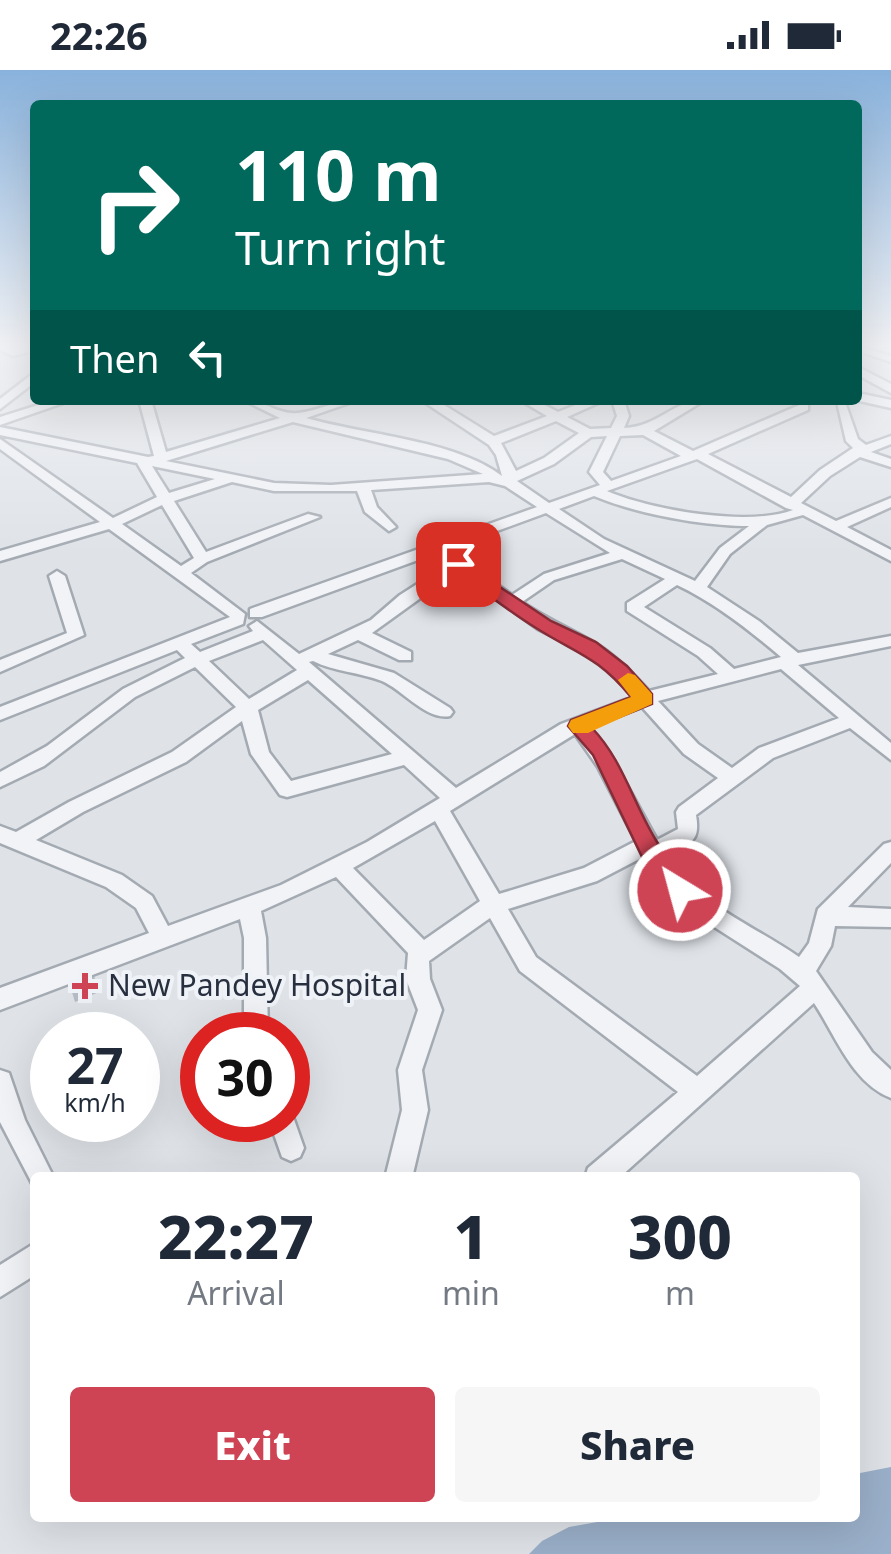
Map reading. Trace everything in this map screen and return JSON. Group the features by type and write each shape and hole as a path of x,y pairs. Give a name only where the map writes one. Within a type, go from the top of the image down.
{"street":[{"path":"0,426 27,415"},
{"path":"147,415 151,460 164,499 202,559"},
{"path":"291,415 454,455 484,466 622,554 698,589 753,625 891,753"},
{"path":"151,460 306,415"},
{"path":"451,415 502,446 511,466 507,481"},
{"path":"555,415 588,433 644,431 891,556"},
{"path":"494,442 562,415"},
{"path":"623,415 596,472 601,488 616,500 760,525 785,520 824,470 860,450 891,440"},
{"path":"644,431 672,415"},
{"path":"0,714 180,643 695,455 785,415"},
{"path":"844,415 852,441 860,450 891,463"},
{"path":"0,426 274,487 507,481 550,461 588,433"},
{"path":"0,444 306,662 408,758 446,804 491,905 528,964 698,1092"},
{"path":"812,482 816,466"},
{"path":"0,556 113,523 164,499 231,478"},
{"path":"363,486 370,509 388,526"},
{"path":"835,527 891,502"},
{"path":"180,574 202,559 313,517"},
{"path":"698,589 725,551 760,525"},
{"path":"430,551 458,564 544,625 589,647 620,670 692,750 730,776"},
{"path":"511,602 549,577 622,554"},
{"path":"10,837 179,757 306,662 377,624 412,594 458,564"},
{"path":"0,666 76,634 58,576"},
{"path":"676,578 632,607 704,652 732,676"},
{"path":"0,780 50,756 134,690 199,662 249,620"},
{"path":"358,633 404,656"},
{"path":"0,999 250,906 338,866 578,726 644,699 789,661 891,642"},
{"path":"180,643 248,708 260,754 287,790 408,758"},
{"path":"306,662 334,664 388,677 444,712"},
{"path":"400,1172 415,1110 410,1070 430,1010 418,979 418,956 491,905 590,874 689,832 686,812 730,776 766,753 853,720"},
{"path":"578,726 602,752 649,849 680,890 733,932 808,980 865,1063 891,1086"},
{"path":"10,837 114,880 144,902 163,938"},
{"path":"605,1172 698,1092 808,980 826,916 891,850"},
{"path":"338,866 422,953"},
{"path":"250,906 255,938 256,1012"},
{"path":"826,916 891,918"},
{"path":"0,1082 14,1125 38,1172"},
{"path":"289,1142 291,1148"},
{"path":"0,1283 30,1261"}],"water":[{"path":"891,1467 891,1554 529,1554 542,1541 569,1527 597,1522 860,1522 860,1473"}],"building":[{"path":"92,969 99,992 75,1002 68,979"}],"slow traffic":[{"path":"580,728 644,699 628,680"}],"place":[{"name":"New Pandey Hospital","path":"85,986"}],"route":[{"path":"458,564 544,625 589,647 620,670 644,699 578,726 602,752 651,853 680,890"}]}
